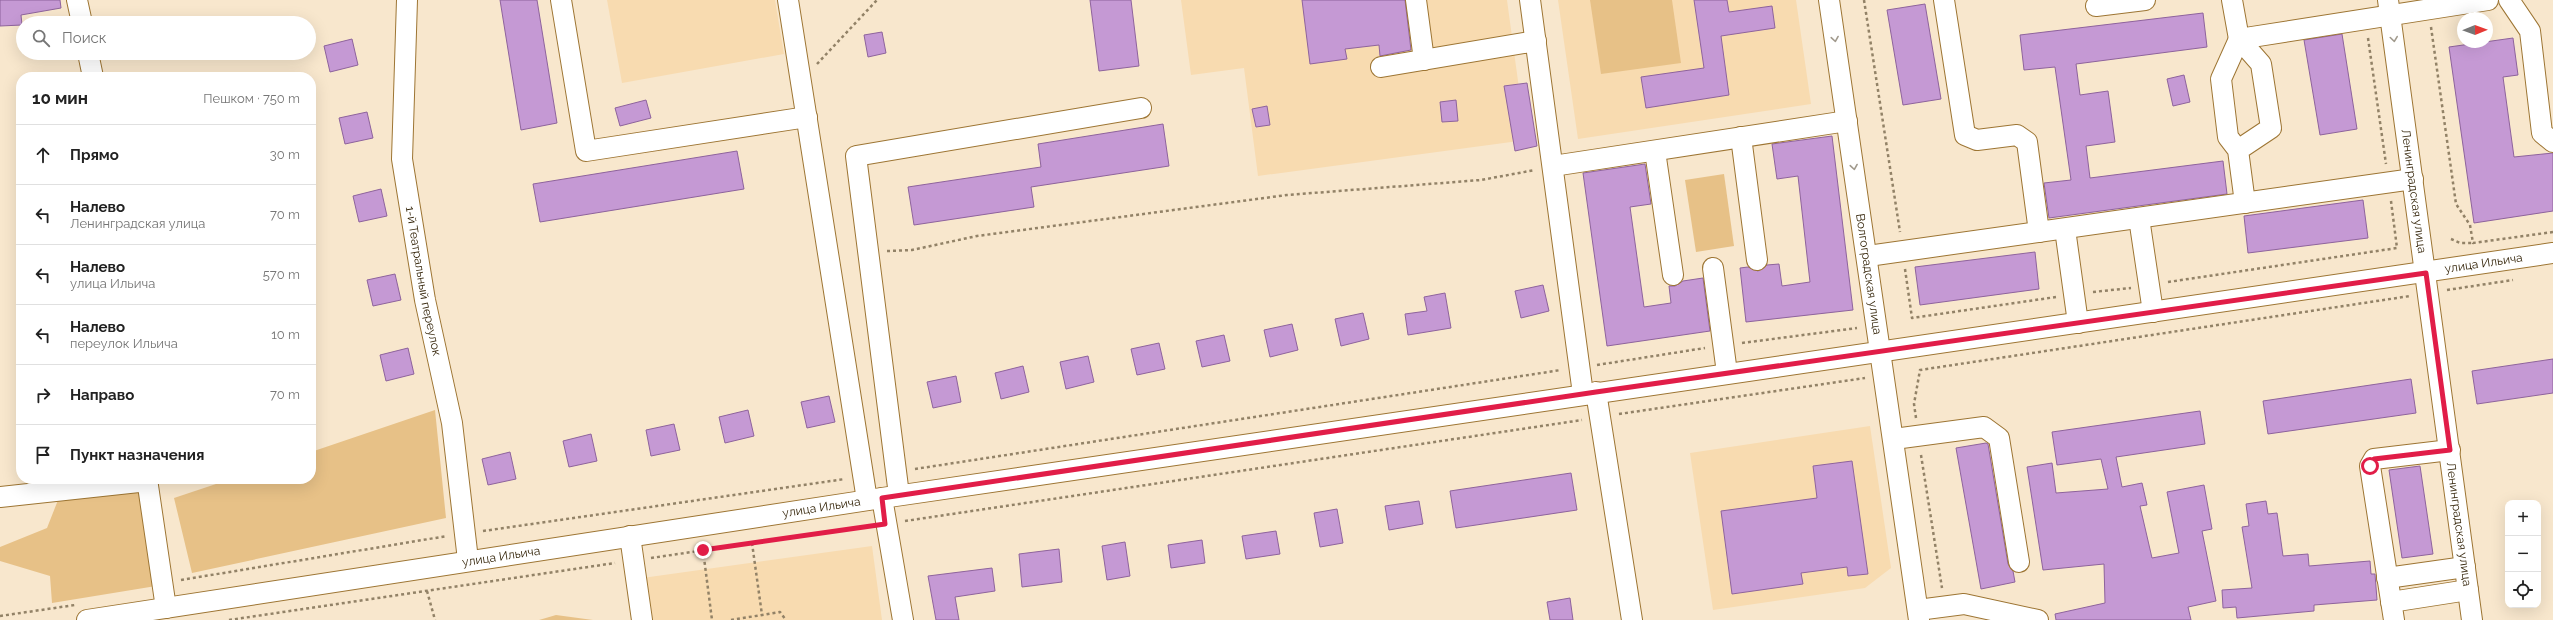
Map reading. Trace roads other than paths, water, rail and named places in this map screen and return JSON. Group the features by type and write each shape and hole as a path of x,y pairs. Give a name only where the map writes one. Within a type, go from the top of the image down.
{"street":[{"path":"77,0 80,16"},
{"name":"1-й Театральный переулок","path":"407,0 402,159 425,300 452,422 468,560"},
{"path":"561,0 586,151 807,117"},
{"path":"788,0 864,476 883,498"},
{"path":"1416,0 1424,60"},
{"path":"1530,0 1580,367 1600,417 1632,620"},
{"name":"Волгоградская улица","path":"1829,0 1882,351 1918,615"},
{"path":"1944,0 1965,135 1977,140 2017,134 2027,142 2039,232"},
{"path":"2096,6 2145,0"},
{"path":"2232,0 2239,38 2261,64 2271,128 2238,150"},
{"path":"2239,38 2366,18 2389,7 2429,9 2488,0"},
{"path":"2509,0 2530,31 2542,132 2553,142"},
{"name":"Ленинградская улица","path":"2389,7 2429,293 2472,620"},
{"path":"2239,38 2221,79 2228,138 2238,150 2245,203"},
{"path":"1381,68 1536,41"},
{"path":"89,60 92,72"},
{"path":"903,620 885,524 883,498 896,472 856,156 1141,108"},
{"path":"1553,166 1847,121"},
{"path":"1741,137 1757,260"},
{"path":"1655,151 1673,275"},
{"path":"1868,256 2413,179"},
{"path":"2139,218 2153,312"},
{"path":"2065,229 2078,323"},
{"name":"улица Ильича","path":"85,612 166,608 422,569 468,560 883,498 1727,373 2426,273 2553,253"},
{"path":"1713,268 1727,373"},
{"path":"1894,439 1984,427 1999,438 2019,562"},
{"path":"2450,450 2374,459 2370,466 2392,611 2468,590"},
{"path":"0,497 113,484"},
{"path":"149,484 166,608"},
{"path":"630,536 642,620"},
{"path":"2387,578 2465,567"},
{"path":"1918,615 1945,606 1964,604 2038,620"}]}
